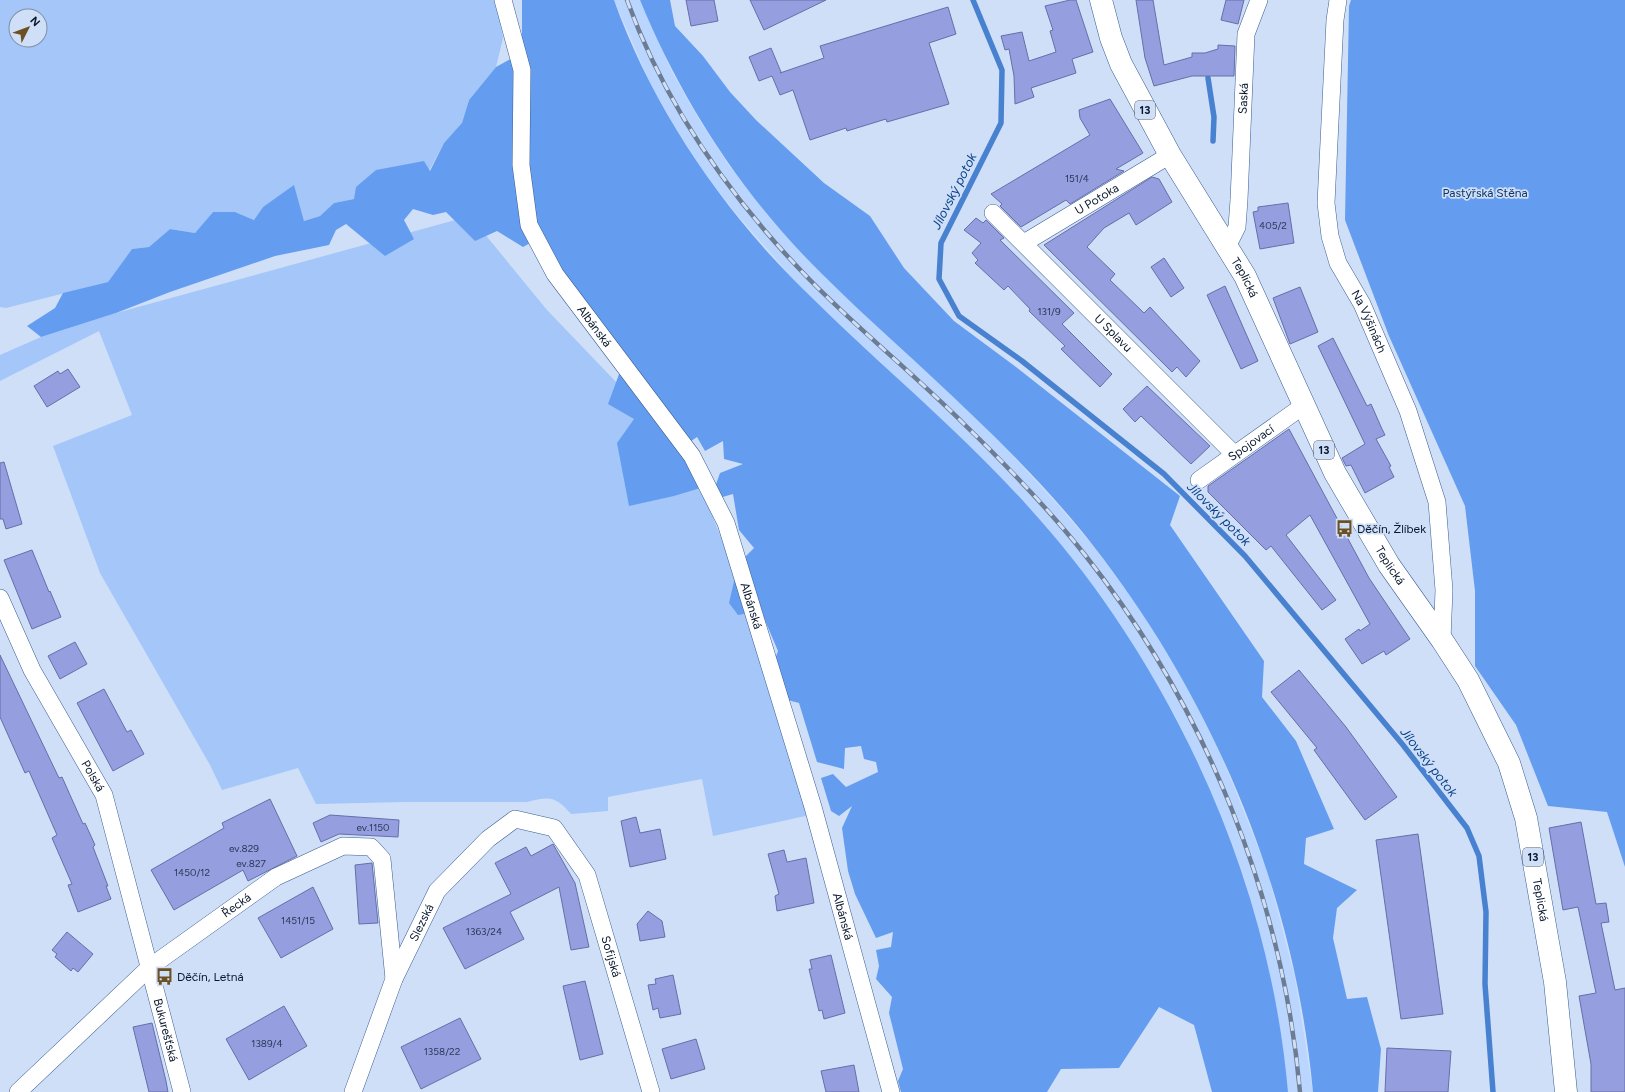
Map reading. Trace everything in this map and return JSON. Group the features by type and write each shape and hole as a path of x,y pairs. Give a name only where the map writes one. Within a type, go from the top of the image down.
{"main road":[{"name":"Teplická","path":"1101,0 1111,38 1121,64 1170,155 1245,276 1303,406 1335,473 1359,517 1389,565 1442,640 1468,680 1509,763 1526,818 1555,982 1566,1092"}],"street":[{"name":"Albánská","path":"503,0 522,70 521,165 529,225 555,274 692,456 726,523 814,807 890,1092"},
{"name":"Saská","path":"1227,247 1237,226 1246,34 1259,0"},
{"name":"Na Výšinách","path":"1338,0 1334,34 1326,203 1330,236 1338,263 1362,304 1408,410 1436,502 1444,590 1442,640"},
{"name":"U Potoka","path":"1024,243 1170,155"},
{"name":"U Splavu","path":"993,213 1234,454"},
{"name":"Spojovací","path":"1199,480 1303,406"},
{"name":"Polská","path":"0,598 32,670 104,795 150,967"},
{"name":"Slezská","path":"353,1092 394,979 437,891 488,839 515,819 554,828"},
{"name":"Sofijská","path":"554,828 587,875 651,1092"},
{"name":"Řecká","path":"18,1092 150,967 276,878 343,846 371,847 382,859 394,979"},
{"name":"Bukurešťská","path":"150,967 182,1092"}],"shaded area":[{"path":"0,0 494,0 503,38 496,67 469,100 462,124 444,143 429,171 354,199 334,203 320,216 304,221 294,186 263,207 254,220 235,212 213,212 195,233 170,229 149,247 132,249 108,282 6,308 0,307"},
{"path":"614,0 640,0 672,72 700,121 728,164 776,224 819,271 970,412 1013,456 1094,547 1133,599 1197,705 1222,757 1267,870 1295,978 1313,1092 1288,1092 1271,983 1244,877 1200,767 1175,716 1147,667 1112,613 1075,562 1040,521 953,430 801,288 734,211 708,178 679,134 650,83"},
{"path":"470,216 547,310 664,432 708,505 746,601 810,815 713,836 702,779 608,797 608,811 571,814 561,804 547,798 527,802 316,804 298,768 222,790 210,765 100,573 53,446 132,415 99,331 0,381 0,355 41,337 116,313"}],"green space":[{"path":"522,0 614,0 648,79 669,118 718,192 745,226 774,259 822,308 997,473 1058,541 1096,589 1147,668 1179,724 1207,782 1231,842 1251,903 1268,965 1280,1028 1288,1092 1212,1092 1194,1025 1159,1007 1119,1068 1061,1069 1047,1092 901,1092 898,1081 903,1069 889,1013 892,997 876,979 879,966 876,950 891,947 893,932 876,938 855,894 848,871 842,828 852,806 839,816 831,811 821,778 833,774 846,787 878,772 876,762 864,759 861,746 845,748 844,769 817,762 799,703 780,698 771,670 778,651 761,611 738,615 729,603 738,564 754,548 739,530 733,494 719,498 714,490 720,473 743,464 724,459 723,441 705,451 697,437 688,443 707,486 674,496 629,506 617,443 634,419 608,404 625,358 558,271 541,237 523,247 497,231 475,241 446,212 433,215 413,209 404,220 414,239 385,256 346,224 336,230 329,245 275,256 170,292 116,313 41,337 27,326 55,308 63,293 108,282 132,249 149,247 170,229 195,233 213,212 235,212 254,220 263,207 294,185 304,221 320,216 334,203 354,199 356,187 376,170 424,161 430,171 444,143 462,123 469,100 496,67 514,57 522,33"},
{"path":"640,0 670,0 675,26 703,56 730,92 756,120 824,183 870,216 904,268 954,321 1016,367 1180,496 1170,525 1264,661 1262,697 1296,741 1334,829 1306,838 1304,864 1357,890 1337,908 1333,938 1347,999 1367,997 1381,1049 1378,1092 1313,1092 1303,1018 1288,946 1268,874 1243,805 1212,737 1178,671 1138,608 1081,530 1035,478 951,395 821,273 765,212 717,146 695,111 675,75"},
{"name":"Pastýřská Stěna","path":"1351,0 1625,0 1625,867 1607,812 1548,806 1516,725 1475,666 1475,591 1465,506 1389,336 1345,220 1349,6"}],"building":[{"path":"686,0 714,0 718,21 691,26"},
{"path":"750,0 826,0 764,30"},
{"path":"1076,0 1093,52 1072,59 1076,73 1031,88 1034,97 1015,104 1014,76 1009,49 1005,50 1001,36 1022,32 1029,61 1056,52 1050,31 1053,30 1045,6"},
{"path":"1136,0 1153,0 1164,65 1192,57 1192,53 1205,53 1218,49 1218,45 1235,46 1234,76 1192,76 1154,86 1145,58"},
{"path":"1226,0 1244,0 1238,24 1221,20"},
{"path":"948,7 956,34 929,43 949,104 887,122 886,119 847,131 846,128 810,140 793,90 780,95 772,76 759,81 749,57 771,48 781,72 780,73 824,58 820,46"},
{"path":"1110,99 1143,153 1116,169 1124,171 1070,204 1066,200 1021,227 1000,206 1002,204 991,194 1090,135 1080,118 1079,110"},
{"path":"1152,177 1159,179 1172,202 1136,225 1129,213 1104,228 1087,247 1115,274 1110,280 1144,313 1150,307 1200,361 1186,377 1177,367 1172,372 1044,245"},
{"path":"1288,203 1294,243 1260,249 1253,212 1258,211 1258,207"},
{"path":"976,218 983,223 986,220 1004,238 1000,240 1074,313 1062,324 1112,374 1100,387 1061,349 1065,346 1029,311 1030,309 1008,286 1004,290 975,263 978,260 972,253 981,243 964,230"},
{"path":"1164,258 1184,288 1171,297 1151,267"},
{"path":"1225,286 1258,361 1241,369 1207,295"},
{"path":"1300,287 1318,332 1290,344 1273,298"},
{"path":"1333,338 1367,406 1371,404 1385,435 1376,439 1391,466 1389,467 1394,477 1365,493 1351,465 1346,466 1342,458 1365,444 1318,346"},
{"path":"68,369 80,387 47,407 34,386 58,371 60,374"},
{"path":"1147,386 1210,446 1191,464 1141,416 1135,422 1123,409"},
{"path":"1289,429 1369,578 1410,639 1386,655 1384,651 1362,664 1345,639 1359,629 1360,631 1370,624 1310,515 1286,535 1336,600 1322,610 1271,546 1266,550 1208,492 1208,486"},
{"path":"4,462 22,524 6,529 3,519 0,519 0,463"},
{"path":"32,550 61,617 32,629 4,560"},
{"path":"75,642 87,664 60,679 48,656"},
{"path":"0,655 59,778 62,777 83,824 85,823 95,845 93,847 108,886 106,886 111,899 78,912 68,885 72,884 52,838 57,835 29,771 25,773 0,717"},
{"path":"1299,670 1346,727 1397,797 1365,820 1314,750 1317,748 1271,692"},
{"path":"104,689 127,732 131,730 144,754 113,771 77,703"},
{"path":"270,799 297,856 248,881 243,870 174,910 151,870 224,828 222,823"},
{"path":"330,815 399,820 398,837 339,834 321,842 313,823"},
{"path":"636,817 640,833 660,829 666,859 630,867 621,821"},
{"path":"1581,822 1596,904 1606,903 1609,922 1601,923 1615,990 1625,988 1625,1092 1591,1092 1591,1064 1579,996 1596,993 1578,907 1563,910 1549,828"},
{"path":"1418,834 1443,1014 1401,1019 1376,840"},
{"path":"553,844 575,883 589,947 571,950 559,887 510,912 524,939 465,969 443,928 511,894 495,863 526,847 531,856"},
{"path":"784,850 787,862 806,858 814,903 777,911 775,896 779,894 768,854"},
{"path":"372,863 378,923 359,924 355,865"},
{"path":"313,887 333,929 281,958 258,918"},
{"path":"648,911 662,921 665,937 640,941 637,924"},
{"path":"67,932 93,954 78,972 73,968 71,971 55,957 57,954 52,950"},
{"path":"831,955 845,1013 824,1019 822,1010 819,1011 809,969 812,969 810,960"},
{"path":"673,975 681,1014 660,1018 658,1008 653,1010 648,985 656,984 655,979"},
{"path":"585,981 603,1054 580,1060 563,986"},
{"path":"284,1006 307,1046 249,1080 226,1039"},
{"path":"460,1018 481,1059 421,1089 401,1047"},
{"path":"152,1023 168,1092 149,1092 133,1027"},
{"path":"696,1039 705,1069 671,1079 662,1049"},
{"path":"1387,1048 1451,1051 1448,1092 1385,1092"},
{"path":"854,1065 859,1092 826,1092 821,1071"}],"waterway":[{"name":"Jílovský potok","path":"973,0 1002,70 1001,123 941,243 939,279 959,316 1022,361 1164,474 1245,556 1403,745 1467,828 1479,856 1486,912 1485,984 1493,1092"},
{"path":"1208,78 1214,117 1213,141"}],"railway":[{"path":"627,0 643,39 681,114 728,184 754,217 810,280 848,317 926,387 1042,504 1085,555 1128,614 1167,675 1201,740 1231,808 1256,877 1276,948 1291,1020 1300,1092"}],"place":[{"name":"Děčín, Žlíbek","path":"1344,529"},
{"name":"Děčín, Letná","path":"164,977"}]}
